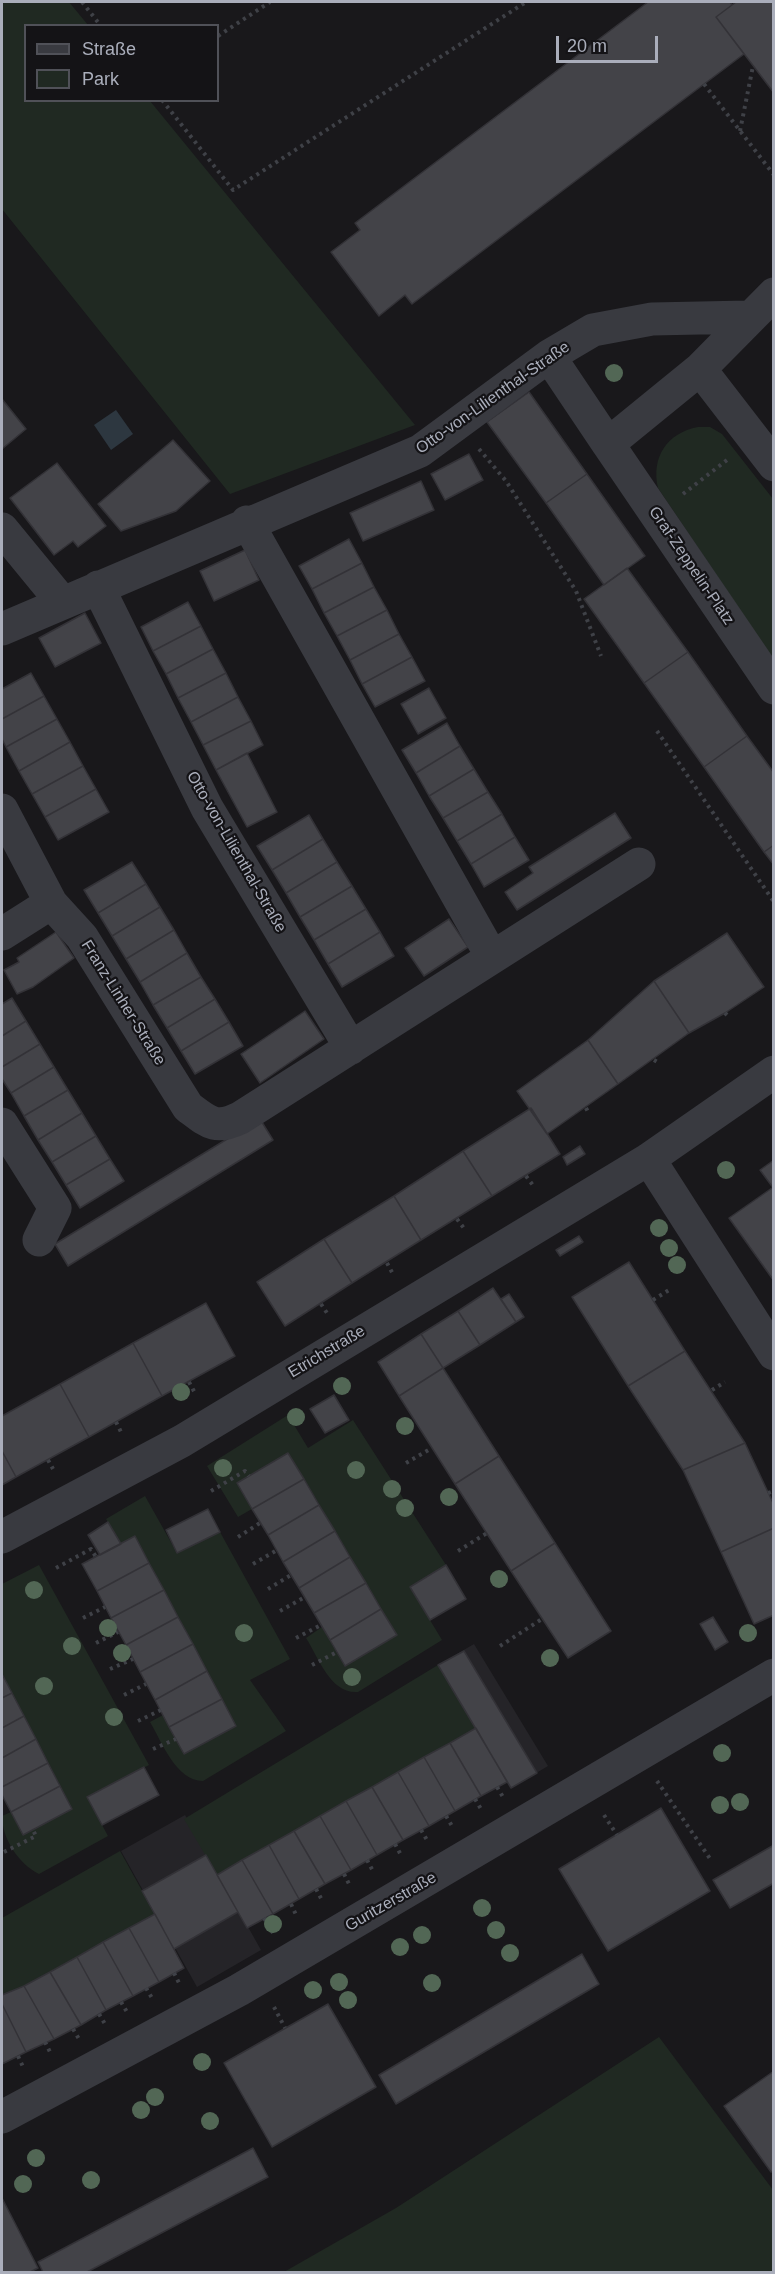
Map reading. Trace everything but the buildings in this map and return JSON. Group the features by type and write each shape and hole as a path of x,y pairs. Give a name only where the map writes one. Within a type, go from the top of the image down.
{"street":[{"path":"608,444 700,369 748,317 774,294"},
{"name":"Otto-von-Lilienthal-Straße","path":"2,628 247,522 420,451 549,356 593,330 652,319 748,317"},
{"name":"Graf-Zeppelin-Platz","path":"549,356 774,688"},
{"path":"700,369 764,452"},
{"path":"247,522 492,957"},
{"path":"2,529 62,602"},
{"name":"Otto-von-Lilienthal-Straße","path":"98,587 207,808 351,1048"},
{"name":"Franz-Linher-Straße","path":"2,810 51,903 82,937 188,1107 214,1125 226,1125 351,1048"},
{"path":"351,1048 639,864"},
{"path":"2,934 51,903"},
{"name":"Etrichstraße","path":"2,1537 182,1440 649,1159 774,1072"},
{"path":"2,1124 55,1208 39,1240"},
{"path":"649,1159 774,1354"},
{"name":"Guritzerstraße","path":"2,2117 590,1798 774,1675"}],"path":[{"path":"82,2 99,24"},
{"path":"219,35 270,2"},
{"path":"164,102 233,190 520,3 526,2"},
{"path":"740,131 753,66"},
{"path":"704,84 774,175"},
{"path":"456,423 506,481 576,591 601,656"},
{"path":"656,515 764,452"},
{"path":"657,731 774,902"},
{"path":"526,1176 536,1190"},
{"path":"458,1219 469,1235"},
{"path":"653,1300 669,1290"},
{"path":"189,1382 197,1396"},
{"path":"712,1390 725,1382"},
{"path":"116,1422 122,1434"},
{"path":"406,1463 432,1448"},
{"path":"48,1460 53,1469"},
{"path":"211,1491 245,1472 249,1476"},
{"path":"768,1493 774,1491"},
{"path":"238,1537 260,1522"},
{"path":"458,1551 487,1533"},
{"path":"56,1568 91,1549 96,1557"},
{"path":"253,1564 277,1550"},
{"path":"268,1589 291,1575"},
{"path":"280,1611 305,1598"},
{"path":"82,1618 105,1607"},
{"path":"500,1647 543,1619"},
{"path":"296,1638 321,1624"},
{"path":"96,1643 118,1632"},
{"path":"312,1665 337,1652"},
{"path":"110,1669 133,1659"},
{"path":"124,1695 146,1684"},
{"path":"138,1721 161,1710"},
{"path":"153,1749 176,1739"},
{"path":"655,1778 711,1860"},
{"path":"590,1798 617,1835"},
{"path":"4,1852 36,1836 33,1830"},
{"path":"316,1889 326,1908"},
{"path":"291,1904 300,1922"},
{"path":"264,1918 274,1936"},
{"path":"174,1973 181,1986"},
{"path":"146,1989 154,2001"},
{"path":"270,2000 285,2028"},
{"path":"122,2002 128,2015"},
{"path":"99,2014 106,2026"},
{"path":"73,2029 80,2040"},
{"path":"45,2042 52,2055"},
{"path":"18,2056 24,2070"}],"shaded area":[{"path":"116,410 133,434 111,450 94,425"},
{"path":"474,1644 548,1766 511,1788 438,1665"},
{"path":"185,1815 261,1950 197,1987 121,1851"}],"green space":[{"path":"2,2 69,2 87,24 24,24 24,102 151,102 415,425 230,494 2,209"},
{"path":"698,427 710,427 722,434 773,499 773,659 658,488 657,466 664,448 678,435"},
{"path":"288,1415 308,1448 353,1420 446,1565 410,1587 442,1640 358,1692 348,1691 333,1681 306,1638 322,1627 345,1666 350,1557 304,1479 238,1517 207,1466"},
{"path":"145,1496 177,1553 220,1532 290,1659 250,1680 286,1731 203,1781 185,1775 178,1768 150,1722 163,1715 184,1754 236,1726 135,1537 121,1544 106,1519"},
{"path":"39,1565 149,1765 87,1797 108,1836 39,1874 25,1864 13,1850 5,1833 2,1816 11,1812 23,1835 72,1809 2,1674 2,1584"},
{"path":"438,1665 476,1728 217,1875 184,1819"},
{"path":"120,1851 155,1914 24,1986 2,1995 2,1918"},
{"path":"659,2037 773,2190 773,2272 284,2272 396,2208"}]}
